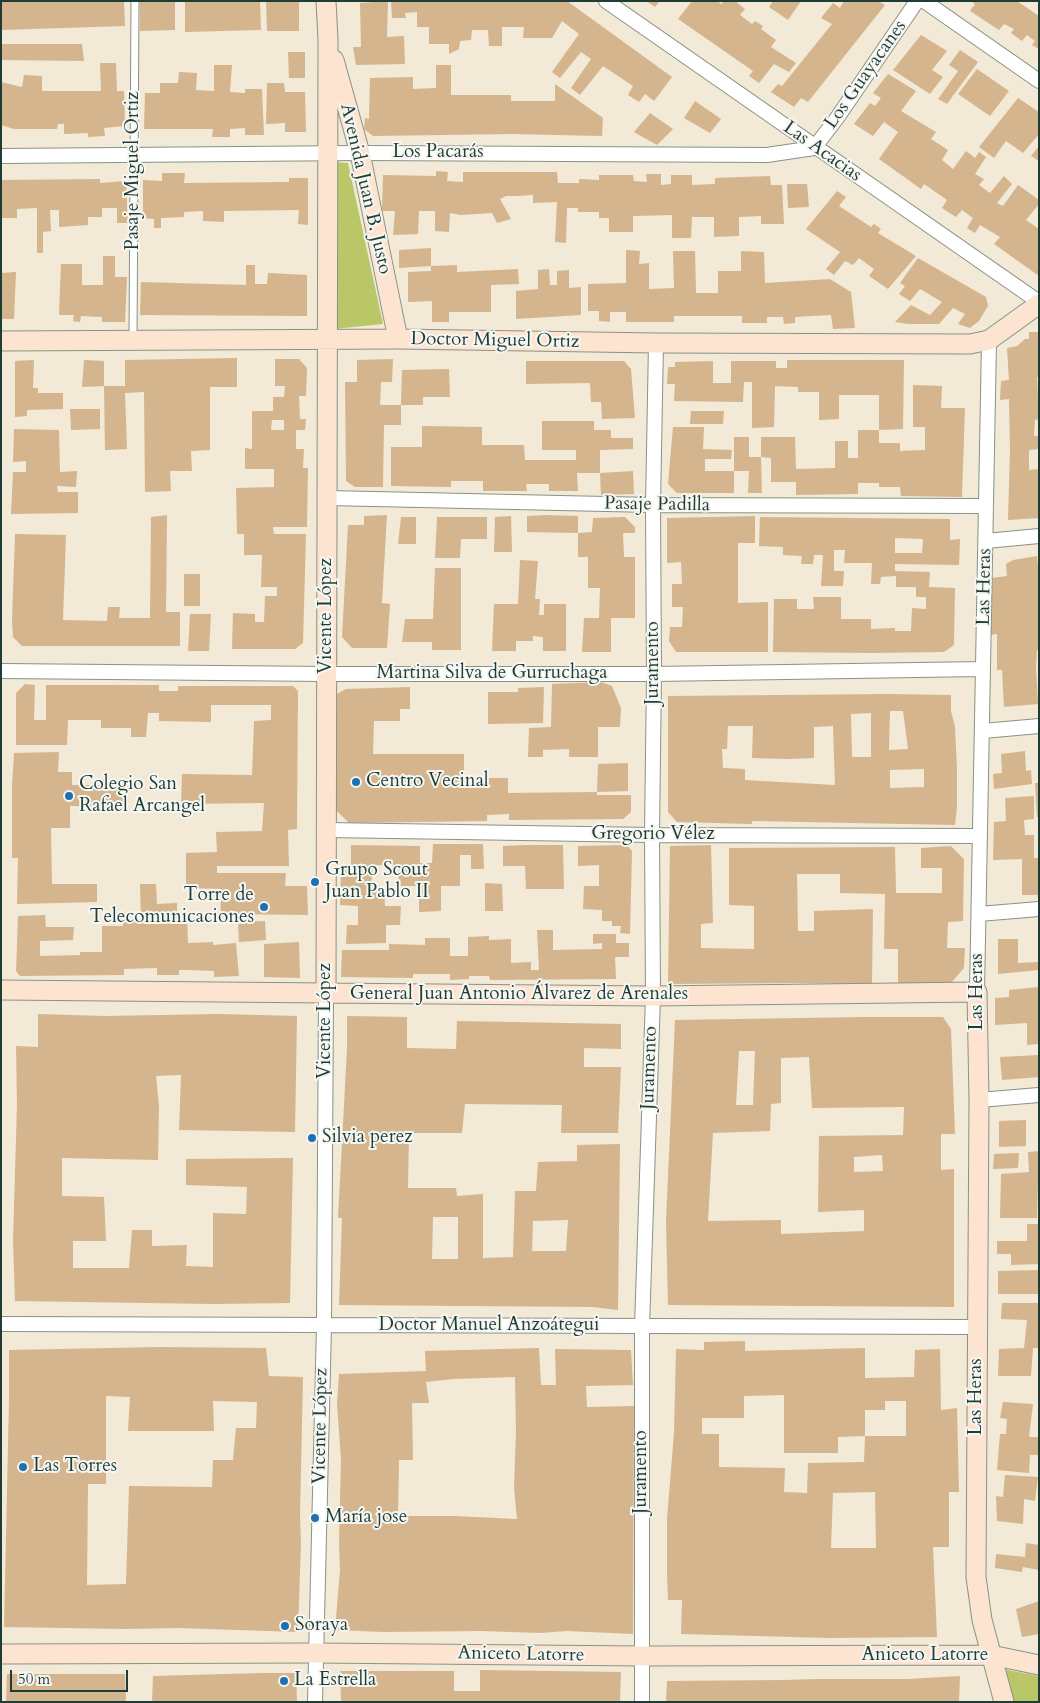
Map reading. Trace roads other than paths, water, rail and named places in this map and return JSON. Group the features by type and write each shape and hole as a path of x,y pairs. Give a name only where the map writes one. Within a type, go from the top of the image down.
{"street":[{"name":"Avenida Juan B. Justo","path":"326,1 328,40 326,340"},
{"name":"Las Acacias","path":"606,1 814,148 1039,303"},
{"name":"Los Guayacanes","path":"814,148 837,118 917,1"},
{"path":"924,1 1039,81"},
{"name":"Avenida Juan B. Justo","path":"328,40 360,153 398,339"},
{"name":"Los Pacarás","path":"1,156 360,153 767,155 814,148"},
{"path":"989,340 1039,303"},
{"name":"Doctor Miguel Ortiz","path":"1,341 398,339 656,343 970,344 989,340"},
{"name":"Vicente López","path":"315,1702 324,1325 328,498 326,340"},
{"name":"Las Heras","path":"989,340 977,992 976,1577 982,1620 1004,1702"},
{"name":"Juramento","path":"642,1702 642,1327 652,996 653,505 656,343"},
{"name":"Pasaje Padilla","path":"328,498 653,505 986,506"},
{"path":"986,540 1039,536"},
{"name":"Martina Silva de Gurruchaga","path":"1,671 326,674 654,674 982,669"},
{"path":"983,731 1039,726"},
{"name":"Gregorio Vélez","path":"326,830 652,835 979,836"},
{"path":"979,914 1039,909"},
{"name":"General Juan Antonio Álvarez de Arenales","path":"1,990 652,996 977,992"},
{"path":"978,1100 1039,1095"},
{"name":"Doctor Manuel Anzoátegui","path":"1,1324 977,1327"},
{"name":"Aniceto Latorre","path":"1,1654 991,1655 1039,1665"}],"lane":[{"name":"Pasaje Miguel Ortiz","path":"133,340 135,1"}],"place":[{"name":"Centro Vecinal","path":"356,782"},
{"name":"Colegio San Rafael Arcangel","path":"69,796"},
{"name":"Grupo Scout Juan Pablo II","path":"315,882"},
{"name":"Torre de Telecomunicaciones","path":"264,907"},
{"name":"Silvia perez","path":"312,1138"},
{"name":"Las Torres","path":"23,1467"},
{"name":"María jose","path":"315,1518"},
{"name":"Soraya","path":"285,1626"},
{"name":"La Estrella","path":"284,1681"}]}
